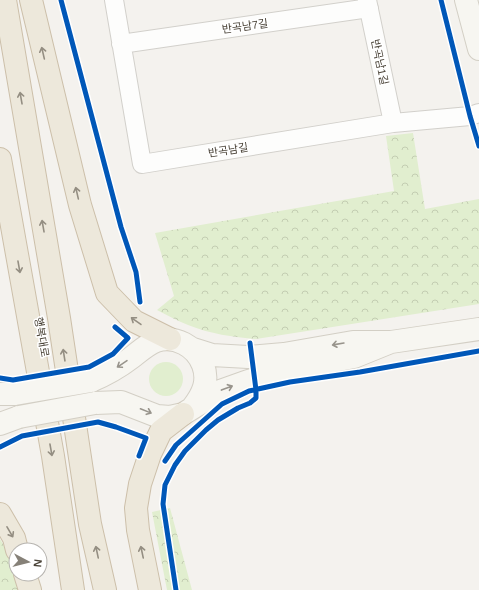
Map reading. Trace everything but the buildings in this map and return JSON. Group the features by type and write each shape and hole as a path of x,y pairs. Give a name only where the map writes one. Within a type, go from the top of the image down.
{"highway":[{"name":"행복대로","path":"5,0 59,318 90,524 105,590"},
{"path":"30,0 80,205 107,293 134,321 170,339"},
{"name":"행복대로","path":"0,159 53,456 73,590"},
{"path":"150,590 138,530 136,508 140,484 150,454 161,431 188,411"},
{"path":"0,514 15,542"}],"street":[{"name":"반곡남길","path":"114,0 142,164 393,123 470,116 479,113"},
{"path":"466,0 479,49"},
{"name":"반곡남7길","path":"121,44 368,4"},
{"name":"반곡남1길","path":"368,4 393,123"},
{"path":"8,394 91,381 108,374 130,359 145,346 157,341 170,339 182,342 193,349 212,355 248,357 284,354 353,342 391,342 479,329"},
{"path":"10,421 95,403 121,402 157,416 170,417 188,411 220,391 248,381 292,369 354,357 391,342"},
{"path":"188,411 201,397 205,384 205,371 201,359 193,349"}],"green space":[{"path":"413,133 425,209 479,199 479,304 256,339 205,331 157,310 174,296 155,233 394,191 386,136"},
{"path":"166,362 178,367 183,379 178,391 166,396 154,391 149,379 154,367"},
{"path":"170,508 192,590 167,590 152,512"},
{"path":"0,539 8,552 8,582 18,582 21,590 0,590"}],"cycle path":[{"path":"61,0 121,227 136,272 140,302"},
{"path":"441,0 479,146"},
{"path":"0,378 13,380 89,367 113,354 128,338 115,327"},
{"path":"176,590 163,504 165,485 175,465 185,451 206,430 218,420 238,408 250,403 256,398 250,343"},
{"path":"165,461 176,445 222,404 249,391 290,382 360,372 479,351"},
{"path":"0,447 22,436 98,422 146,438 139,456"}]}
